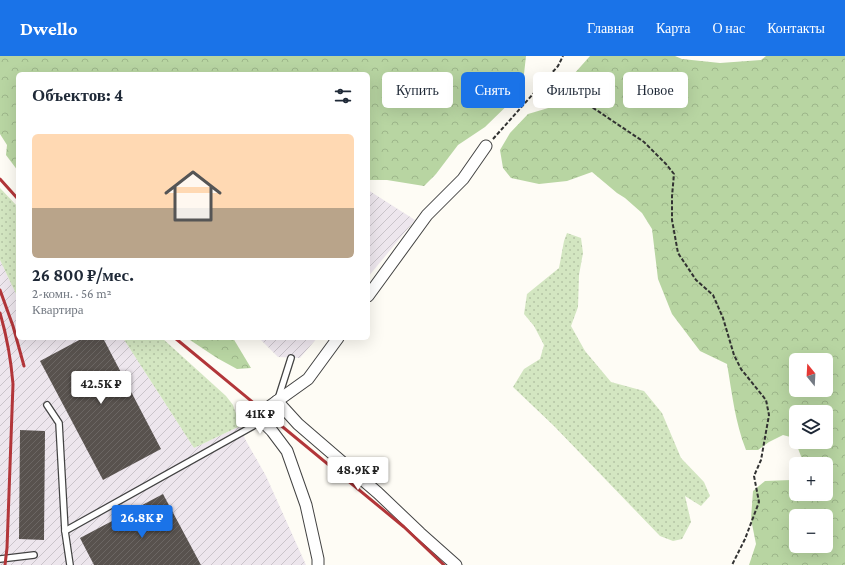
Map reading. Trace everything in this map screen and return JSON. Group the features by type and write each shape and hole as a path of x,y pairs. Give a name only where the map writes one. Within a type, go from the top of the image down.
{"street":[{"path":"370,293 427,215 463,178 486,146"},
{"path":"318,565 306,505 287,451 272,431 262,421 266,408 308,379 337,340"},
{"path":"278,401 298,424 378,493 456,565"}],"lane":[{"path":"278,401 292,358"},
{"path":"47,405 59,423 66,531 70,565"},
{"path":"66,531 262,421"},
{"path":"0,559 34,555"}],"path":[{"path":"553,72 558,66 563,56"},
{"path":"486,146 533,94"},
{"path":"593,108 644,142 674,174 672,220 678,253 696,280 713,295 723,318 734,355 741,369 766,400 769,415 761,460 754,476 759,502 745,540 732,565"}],"shaded area":[{"path":"370,191 415,220 370,275"},
{"path":"0,260 16,294 16,340 124,340 194,448 240,426 245,439 266,476 306,565 0,565"},
{"path":"261,340 315,340 300,358 278,357"}],"green space":[{"path":"0,56 526,56 524,72 461,72 461,108 505,108 485,127 458,145 436,174 424,186 387,180 370,180 370,72 16,72 16,168 6,155 7,145 0,134"},
{"path":"590,56 675,56 682,59 720,63 761,60 766,56 845,56 845,565 749,565 756,544 751,519 753,491 765,481 789,480 789,501 833,501 833,457 801,457 798,449 833,449 833,405 789,405 789,437 783,435 769,442 758,450 746,450 736,418 727,364 700,351 672,314 658,279 652,229 642,213 592,172 567,181 539,184 511,178 503,168 500,150 510,133 528,114 548,108 615,108 615,72 576,72"},
{"path":"0,188 16,205 16,294 0,260"},
{"path":"567,233 581,238 583,253 579,275 578,307 571,326 585,351 611,382 644,391 662,413 681,458 704,482 710,496 701,506 685,496 691,522 682,539 673,541 660,536 554,426 513,387 524,369 540,359 544,345 534,326 524,314 527,294 559,268"},
{"path":"124,340 164,340 226,396 233,405 240,426 194,448"},
{"path":"190,340 234,340 251,368 237,369"}],"building":[{"path":"79,340 104,340 161,449 103,480 40,361"},
{"path":"20,430 45,431 44,540 19,539"},
{"path":"163,494 201,565 94,565 80,538"}],"railway":[{"path":"0,179 16,197"},
{"path":"0,290 16,337"},
{"path":"0,313 5,331 13,384 7,548 5,565"},
{"path":"17,340 24,366"},
{"path":"177,340 404,527 444,565"}]}
